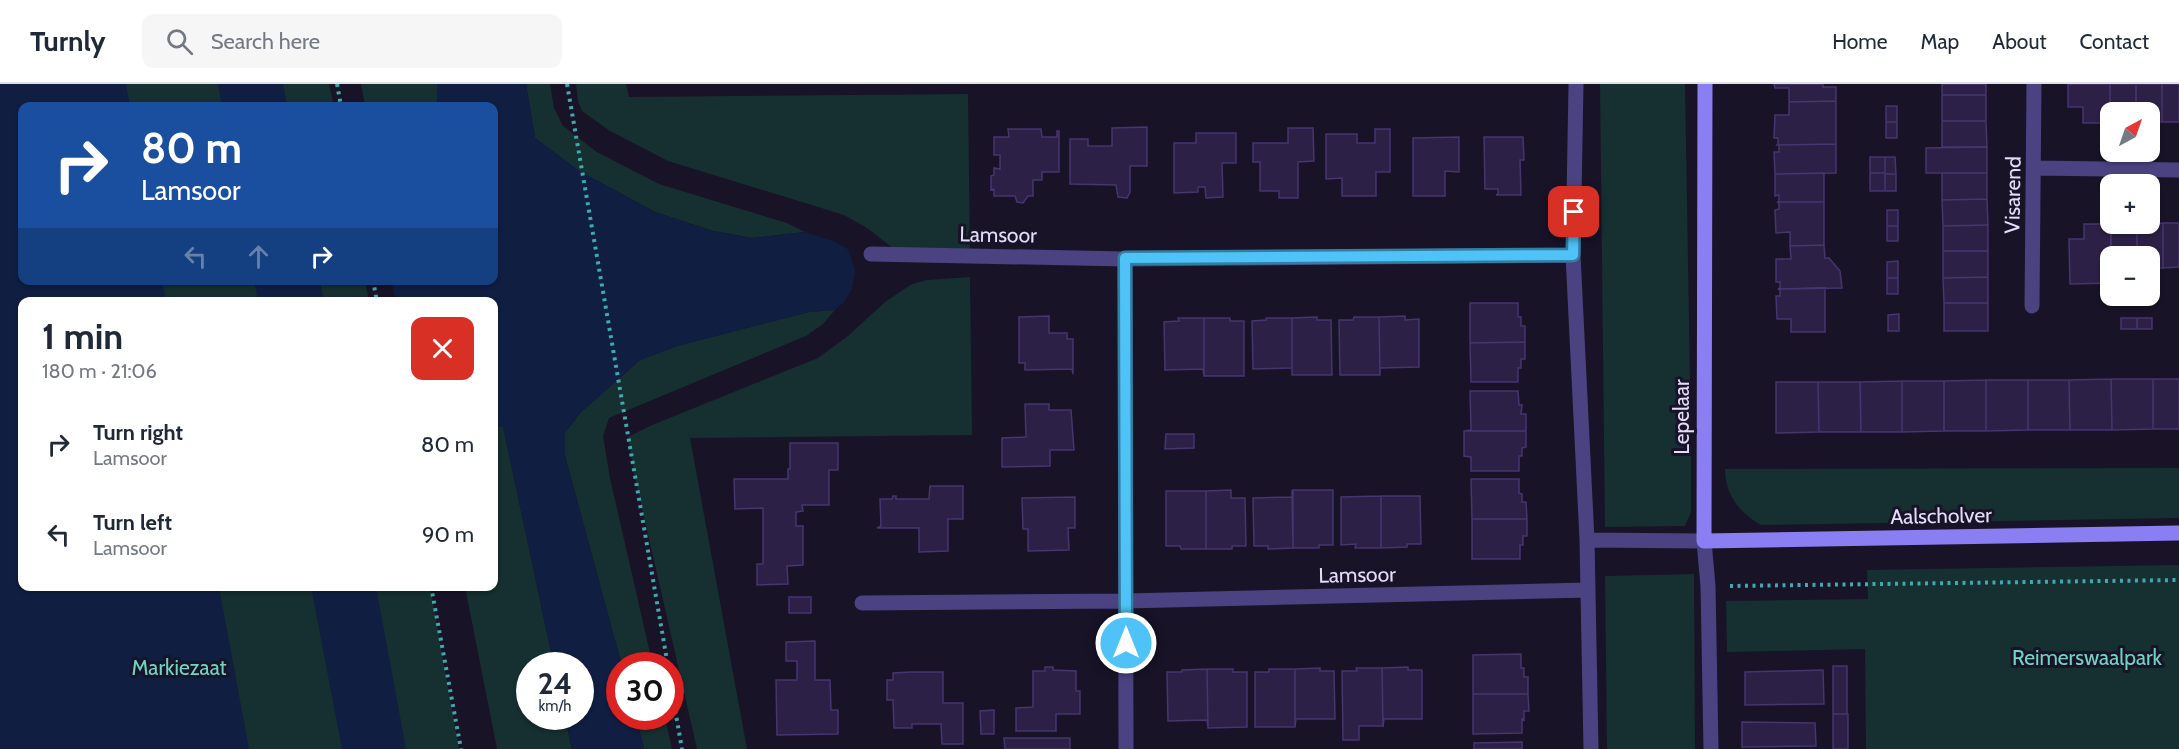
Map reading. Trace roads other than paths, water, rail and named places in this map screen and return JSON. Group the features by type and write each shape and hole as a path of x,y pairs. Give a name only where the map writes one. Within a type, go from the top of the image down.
{"street":[{"path":"1576,84 1573,255 1587,540 1591,749"},
{"name":"Lepelaar","path":"1705,84 1704,541 1708,586 1711,749"},
{"name":"Visarend","path":"2032,306 2034,84"},
{"path":"2034,168 2179,170"},
{"name":"Lamsoor","path":"871,254 1125,258 1573,255"},
{"path":"1125,258 1126,749"},
{"name":"Aalscholver","path":"1704,541 2179,533"},
{"path":"1587,540 1704,541"},
{"name":"Lamsoor","path":"862,603 1126,601 1588,590"}],"water":[{"path":"0,84 126,84 129,102 18,102 18,285 163,285 165,297 18,297 18,591 220,591 249,749 0,749"},
{"path":"218,84 283,84 286,102 221,102"},
{"path":"437,84 526,84 535,138 579,171 655,212 713,231 752,238 805,232 833,241 847,248 855,271 852,289 844,302 835,310 809,312 677,346 640,360 580,413 565,433 565,456 618,652 606,652 606,730 639,730 644,749 572,749 568,730 594,730 594,652 551,652 503,427 498,427 498,297 394,297 393,285 498,285 498,102 437,102"},
{"path":"255,285 321,285 323,297 257,297"},
{"path":"312,591 377,591 406,749 342,749"}],"park label":[{"name":"Reimerswaalpark","path":"2087,658"},
{"name":"Markiezaat","path":"179,668"}]}
